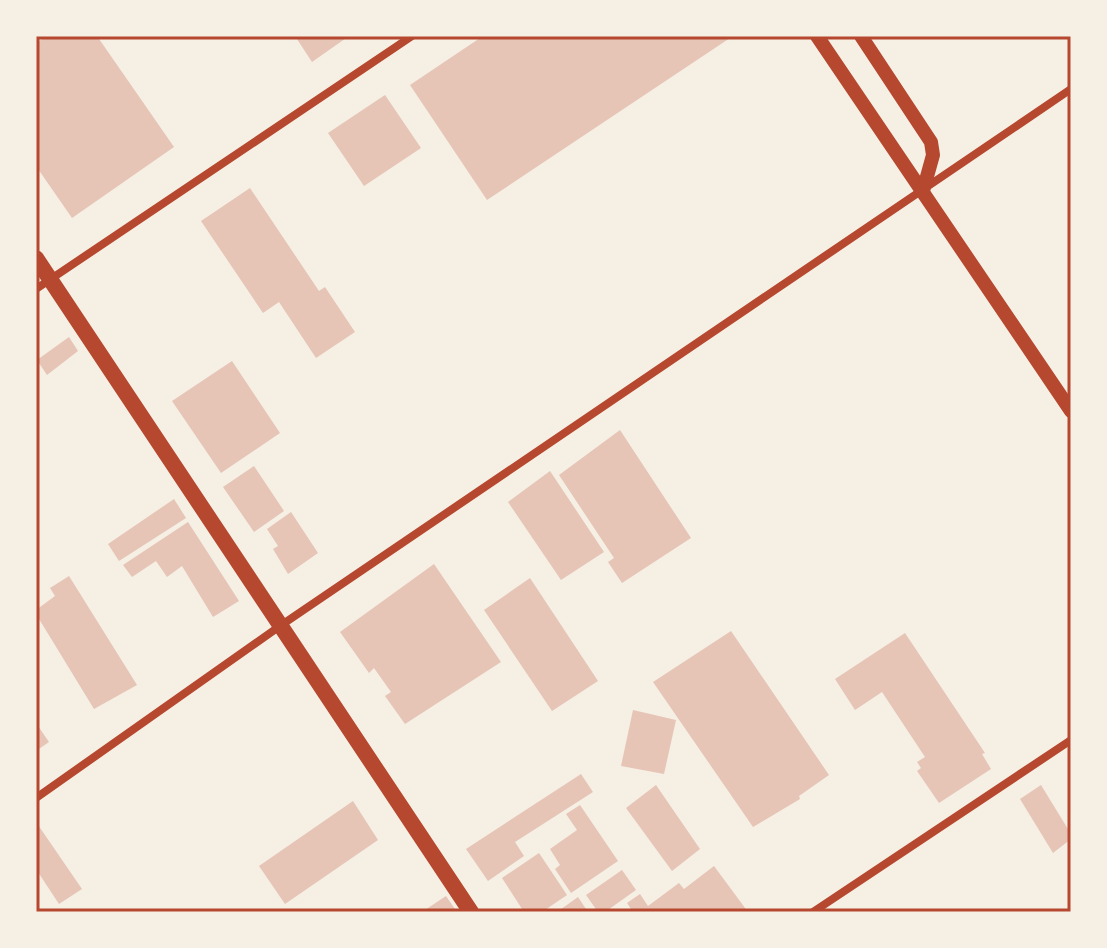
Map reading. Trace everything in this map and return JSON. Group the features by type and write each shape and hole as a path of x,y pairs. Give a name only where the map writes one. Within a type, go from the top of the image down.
{"main road":[{"path":"36,258 43,284 280,626 471,912"}],"street":[{"path":"43,284 412,36"},
{"path":"817,36 1071,411"},
{"path":"861,36 931,142 932,162 923,191"},
{"path":"36,798 280,626 1071,89"},
{"path":"813,912 1071,740"}],"building":[{"path":"47,36 97,36 174,147 72,218 36,166 36,43"},
{"path":"295,36 349,36 312,62"},
{"path":"483,36 733,36 487,200 410,85"},
{"path":"385,95 421,148 364,186 328,133"},
{"path":"250,188 319,291 325,287 355,332 316,358 279,302 263,313 201,221"},
{"path":"69,337 78,351 47,375 37,360"},
{"path":"232,361 280,433 221,473 172,401"},
{"path":"620,430 691,538 622,583 608,562 614,558 559,475"},
{"path":"254,466 284,511 254,532 223,487"},
{"path":"550,471 604,552 561,580 508,502"},
{"path":"174,499 186,518 119,561 108,544"},
{"path":"291,512 318,553 288,574 273,549 278,546 267,529"},
{"path":"188,522 239,601 213,617 182,566 167,577 156,561 132,577 123,565"},
{"path":"434,564 501,662 405,724 385,696 391,692 374,668 369,673 340,632"},
{"path":"69,576 137,685 94,709 36,614 36,610 55,596 50,588"},
{"path":"530,578 598,681 552,711 484,610"},
{"path":"731,631 829,775 799,796 800,799 753,827 653,682"},
{"path":"905,633 985,753 982,754 991,769 939,803 917,771 921,768 917,762 925,757 882,692 855,710 835,679"},
{"path":"633,710 676,720 664,774 621,766"},
{"path":"36,723 49,742 36,751"},
{"path":"581,774 593,792 515,842 524,856 488,881 466,849"},
{"path":"656,785 700,849 672,871 626,808"},
{"path":"1041,785 1071,834 1071,839 1053,853 1020,799"},
{"path":"353,801 378,840 285,904 259,866"},
{"path":"580,805 618,861 571,893 555,869 560,865 550,849 577,830 566,814"},
{"path":"36,822 82,889 59,904 36,869"},
{"path":"539,853 567,895 542,912 524,912 502,878"},
{"path":"714,866 748,912 633,912 627,903 640,894 648,906 679,883 684,889"},
{"path":"622,870 636,890 605,912 598,912 586,895"},
{"path":"446,896 457,912 422,912"},
{"path":"578,897 588,912 557,912"}]}
